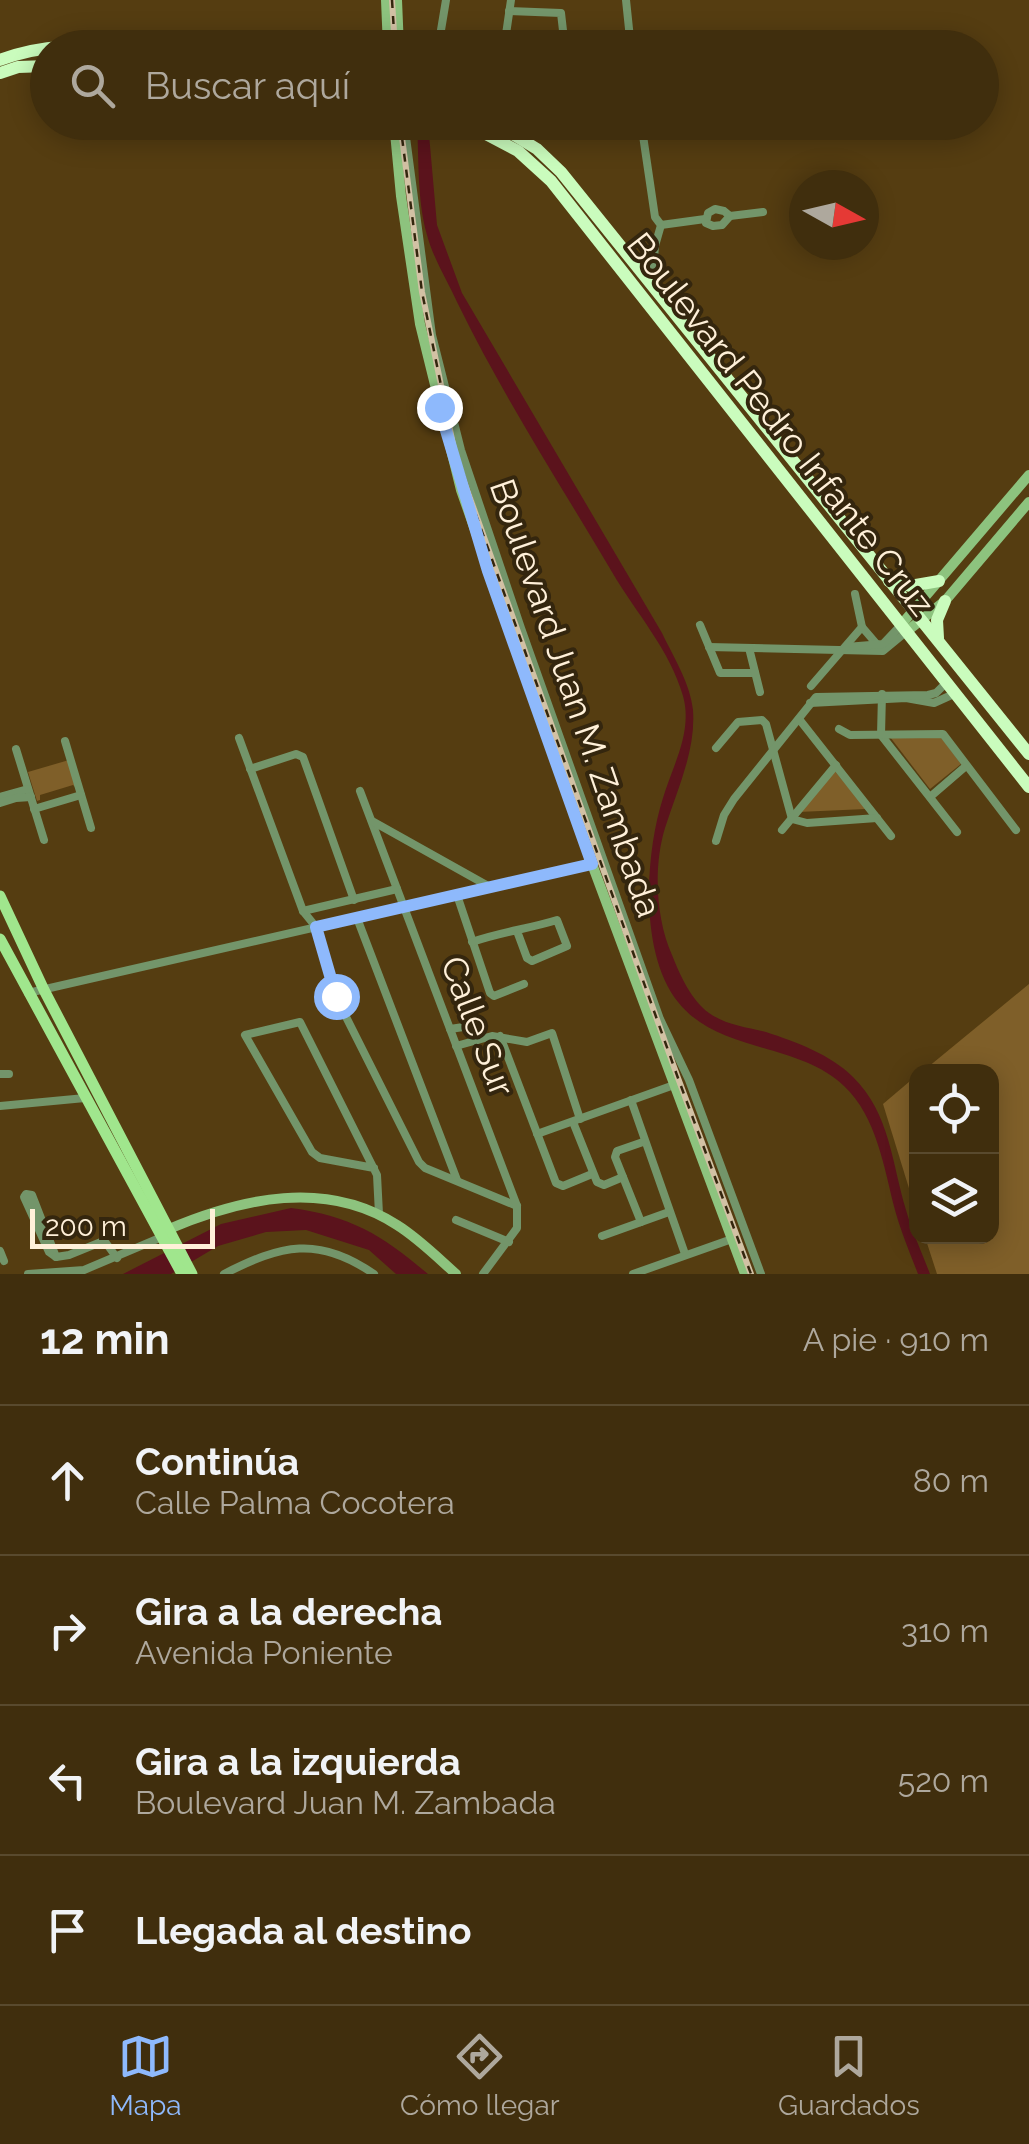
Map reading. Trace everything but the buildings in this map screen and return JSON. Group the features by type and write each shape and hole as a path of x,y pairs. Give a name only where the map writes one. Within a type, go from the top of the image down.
{"highway":[{"path":"0,57 30,50"},
{"path":"0,73 30,66"},
{"path":"0,81 30,70"},
{"name":"Boulevard Pedro Infante Cruz","path":"497,140 518,151 551,181 1029,787"},
{"name":"Boulevard Pedro Infante Cruz","path":"522,140 562,172 1029,754"},
{"path":"889,580 910,586 939,581"},
{"path":"939,640 937,620 945,601"}],"main road":[{"path":"0,896 169,1240"},
{"path":"0,938 86,1098 188,1273"}],"street":[{"path":"386,0 387,30"},
{"path":"396,0 398,30"},
{"path":"441,30 446,0"},
{"path":"506,30 511,0"},
{"path":"626,0 630,30"},
{"path":"509,12 560,13 562,30"},
{"name":"Boulevard Juan M. Zambada","path":"395,140 415,298 448,442 488,571 592,864 745,1274"},
{"name":"Boulevard Juan M. Zambada","path":"406,140 432,336 465,464 656,1007 690,1080 761,1274"},
{"path":"643,140 654,218 661,224 705,219"},
{"path":"705,219 715,209 730,216"},
{"path":"705,219 718,226 730,216 763,212"},
{"path":"652,285 654,246 661,224"},
{"path":"710,648 881,648 918,615 939,581 1029,474"},
{"path":"918,615 945,601 1029,502"},
{"path":"855,594 862,627 881,648"},
{"path":"700,625 720,673 755,674"},
{"path":"810,686 862,627"},
{"path":"749,648 760,692"},
{"path":"716,841 728,808 810,703 932,694 952,688"},
{"path":"882,696 934,704 952,688"},
{"path":"882,696 881,735 957,832"},
{"path":"800,719 891,836"},
{"path":"716,748 738,722 765,722 792,819"},
{"path":"838,729 850,735 943,734 1016,830"},
{"path":"240,738 302,911 316,927 336,996 419,1162 517,1206 516,1228 483,1274"},
{"path":"65,742 91,828"},
{"path":"16,749 44,840"},
{"path":"250,770 296,754 303,758 354,900"},
{"path":"782,830 836,766"},
{"path":"930,797 966,766"},
{"name":"Calle Sur","path":"360,791 517,1206"},
{"path":"0,800 30,793"},
{"path":"34,809 81,795"},
{"path":"792,819 807,823 877,818"},
{"path":"372,820 491,887"},
{"path":"28,993 592,864"},
{"path":"302,911 397,889"},
{"path":"457,895 490,993 496,996 524,984"},
{"path":"358,918 458,1180"},
{"path":"472,942 555,920 559,921 566,949 532,961 527,958 517,931"},
{"path":"374,1168 320,1158 312,1152 244,1036 299,1021 374,1168 379,1182 378,1214"},
{"path":"450,1029 470,1026 477,1040"},
{"path":"456,1046 500,1036 527,1042 552,1033 592,1174 596,1182 604,1185 623,1177"},
{"path":"500,1036 556,1183 563,1186 592,1174"},
{"path":"538,1134 674,1085"},
{"path":"0,1106 86,1098"},
{"path":"630,1100 684,1254"},
{"path":"641,1222 616,1153 644,1142"},
{"path":"28,1274 84,1270 169,1240 250,1202 291,1196 342,1201 378,1214 411,1235 456,1274"},
{"path":"602,1236 669,1212"},
{"path":"456,1220 508,1242"},
{"path":"40,1224 56,1257 101,1242 117,1258"},
{"path":"633,1274 732,1238"},
{"path":"224,1274 276,1250 302,1246 332,1252 374,1274"},
{"path":"0,1251 4,1261"}],"shaded area":[{"path":"418,140 430,140 437,225 462,293 662,633 689,690 692,740 661,843 658,876 662,925 679,971 691,994 709,1013 812,1050 844,1069 865,1091 888,1140 909,1221 909,1244 918,1244 930,1274 918,1274 897,1218 872,1128 844,1086 804,1061 714,1030 678,1002 665,981 651,931 650,874 657,821 684,735 683,696 661,647 612,572 475,338 437,261 422,208"},
{"path":"937,732 961,764 930,789 887,733"},
{"path":"69,760 77,789 73,785 40,795 37,801 28,772"},
{"path":"834,770 866,809 798,812"},
{"path":"1029,984 1029,1274 937,1274 927,1244 999,1244 999,1064 932,1064"},
{"path":"909,1082 909,1188 883,1104"},
{"path":"291,1208 331,1216 365,1229 428,1274 396,1274 369,1250 306,1230 266,1232 218,1246 171,1274 123,1274 221,1224"}],"railway":[{"path":"392,0 394,30"},
{"path":"402,140 422,292 456,459 751,1274"}],"route":[{"path":"336,996 316,927 592,864 488,571 439,407"}]}
